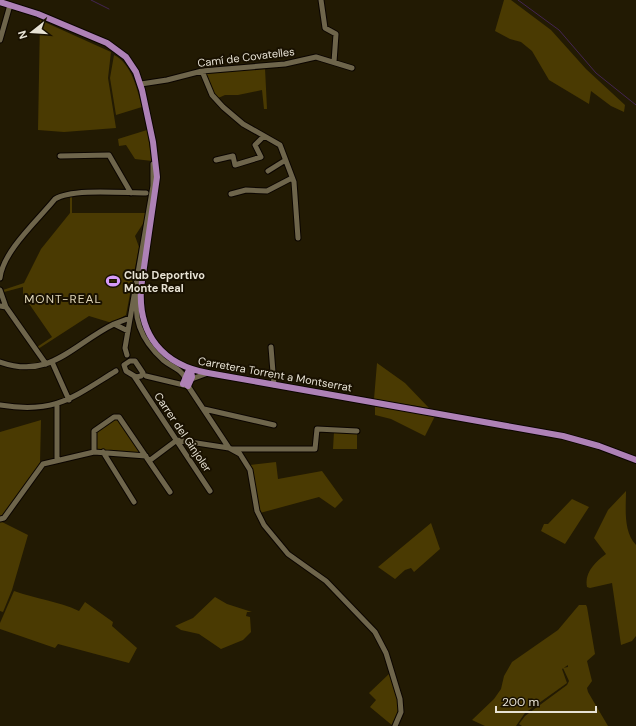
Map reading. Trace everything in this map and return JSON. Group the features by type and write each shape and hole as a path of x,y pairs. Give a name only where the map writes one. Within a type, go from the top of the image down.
{"main road":[{"name":"Carretera Torrent a Montserrat","path":"0,2 42,16 115,48 130,62 140,84 155,154 156,188 141,287 142,314 150,336 166,355 178,364 191,370 208,374 557,434 599,446 636,460"},
{"path":"185,385 191,370"}],"street":[{"path":"321,0 325,28 336,34 334,62"},
{"path":"0,40 10,5"},
{"name":"Camí de Covatelles","path":"140,84 153,83 202,71 285,64 316,57 352,68"},
{"path":"202,71 212,95 219,103 243,124 280,145 284,161 292,178 298,238"},
{"path":"216,160 233,156 235,165 261,157 255,145 264,136"},
{"path":"114,324 128,331 148,194 152,190 155,154"},
{"path":"60,156 109,155 131,193"},
{"path":"268,171 284,161"},
{"path":"230,194 246,190 267,191 292,178"},
{"path":"0,278 1,268 19,242 55,199 61,195 76,193 148,194"},
{"path":"141,287 138,294 135,311 137,323 153,349 164,360 184,373 188,378 208,374"},
{"path":"0,290 6,306 49,363 69,400"},
{"path":"0,306 6,306"},
{"path":"0,362 21,367 33,367 49,363 114,324 130,318"},
{"name":"Carrer del Ginjoler","path":"128,331 125,348 128,362 135,361 140,376 138,384 210,491"},
{"path":"271,347 274,385"},
{"path":"126,371 128,362"},
{"path":"0,405 19,408 37,408 69,400 128,362"},
{"path":"116,371 126,371 140,376 185,385 204,409 230,449 240,454 250,470 257,511 271,534 294,560 310,568 326,581 375,632 386,653 400,699 401,712 395,726"},
{"path":"57,404 57,460"},
{"path":"204,409 274,425"},
{"path":"94,452 94,431 114,416 117,416 170,492"},
{"path":"149,461 177,440 230,449 315,449 317,429 357,431"},
{"path":"0,519 4,518 40,465 94,452 146,456"},
{"path":"103,452 134,502"}],"shaded area":[{"path":"504,0 511,0 551,30 586,69 625,105 624,112 611,106 591,91 589,104 549,80 532,51 521,42 510,39 495,31"},
{"path":"40,20 111,52 108,78 116,128 64,132 38,130"},
{"path":"114,55 125,64 133,78 142,107 116,115 110,78"},
{"path":"265,68 267,109 264,109 262,90 238,95 225,95 216,99 204,72"},
{"path":"147,130 152,161 135,159 126,145 119,146 118,139"},
{"path":"72,195 72,213 146,213 148,216 135,236 139,247 126,315 112,323 89,316 38,349 37,347 52,337 23,295 23,287 4,292 3,290 24,283 41,249 70,213 70,196"},
{"path":"377,363 405,383 429,408 374,399"},
{"path":"375,405 435,416 425,436 391,419 375,415"},
{"path":"114,419 119,420 141,453 96,449 96,432"},
{"path":"41,420 40,463 4,516 0,518 0,432"},
{"path":"334,432 357,433 357,449 333,449"},
{"path":"276,462 278,479 322,471 343,500 335,508 319,497 260,513 250,465"},
{"path":"626,491 627,526 636,545 636,636 632,641 621,645 612,583 590,588 587,587 587,577 591,568 606,554 594,538 608,510"},
{"path":"572,499 589,507 565,544 541,531 544,524 548,524"},
{"path":"0,521 28,535 12,590 3,612 0,611"},
{"path":"431,523 440,549 414,572 411,568 405,570 395,579 378,567"},
{"path":"14,591 79,611 85,602 113,622 112,626 137,648 129,663 58,644 55,648 0,629 0,623"},
{"path":"215,597 227,604 252,612 247,612 246,616 250,617 251,632 243,640 221,649 199,634 181,630 175,626 193,618"},
{"path":"579,605 586,605 595,654 587,661 592,681 587,688 608,726 522,726 519,724 525,716 567,685 569,681 563,668 562,669 567,683 525,713 516,726 485,726 472,720 494,699 501,689 504,676 512,662 558,630"},
{"path":"390,673 398,699 398,711 393,726 370,707 376,700 369,693"}],"waterway":[{"path":"91,0 109,9"},
{"path":"518,0 559,30 596,73 636,105"}],"place":[{"name":"Club Deportivo Monte Real","path":"113,281"}],"district":[{"name":"MONT-REAL","path":"63,299"}]}
